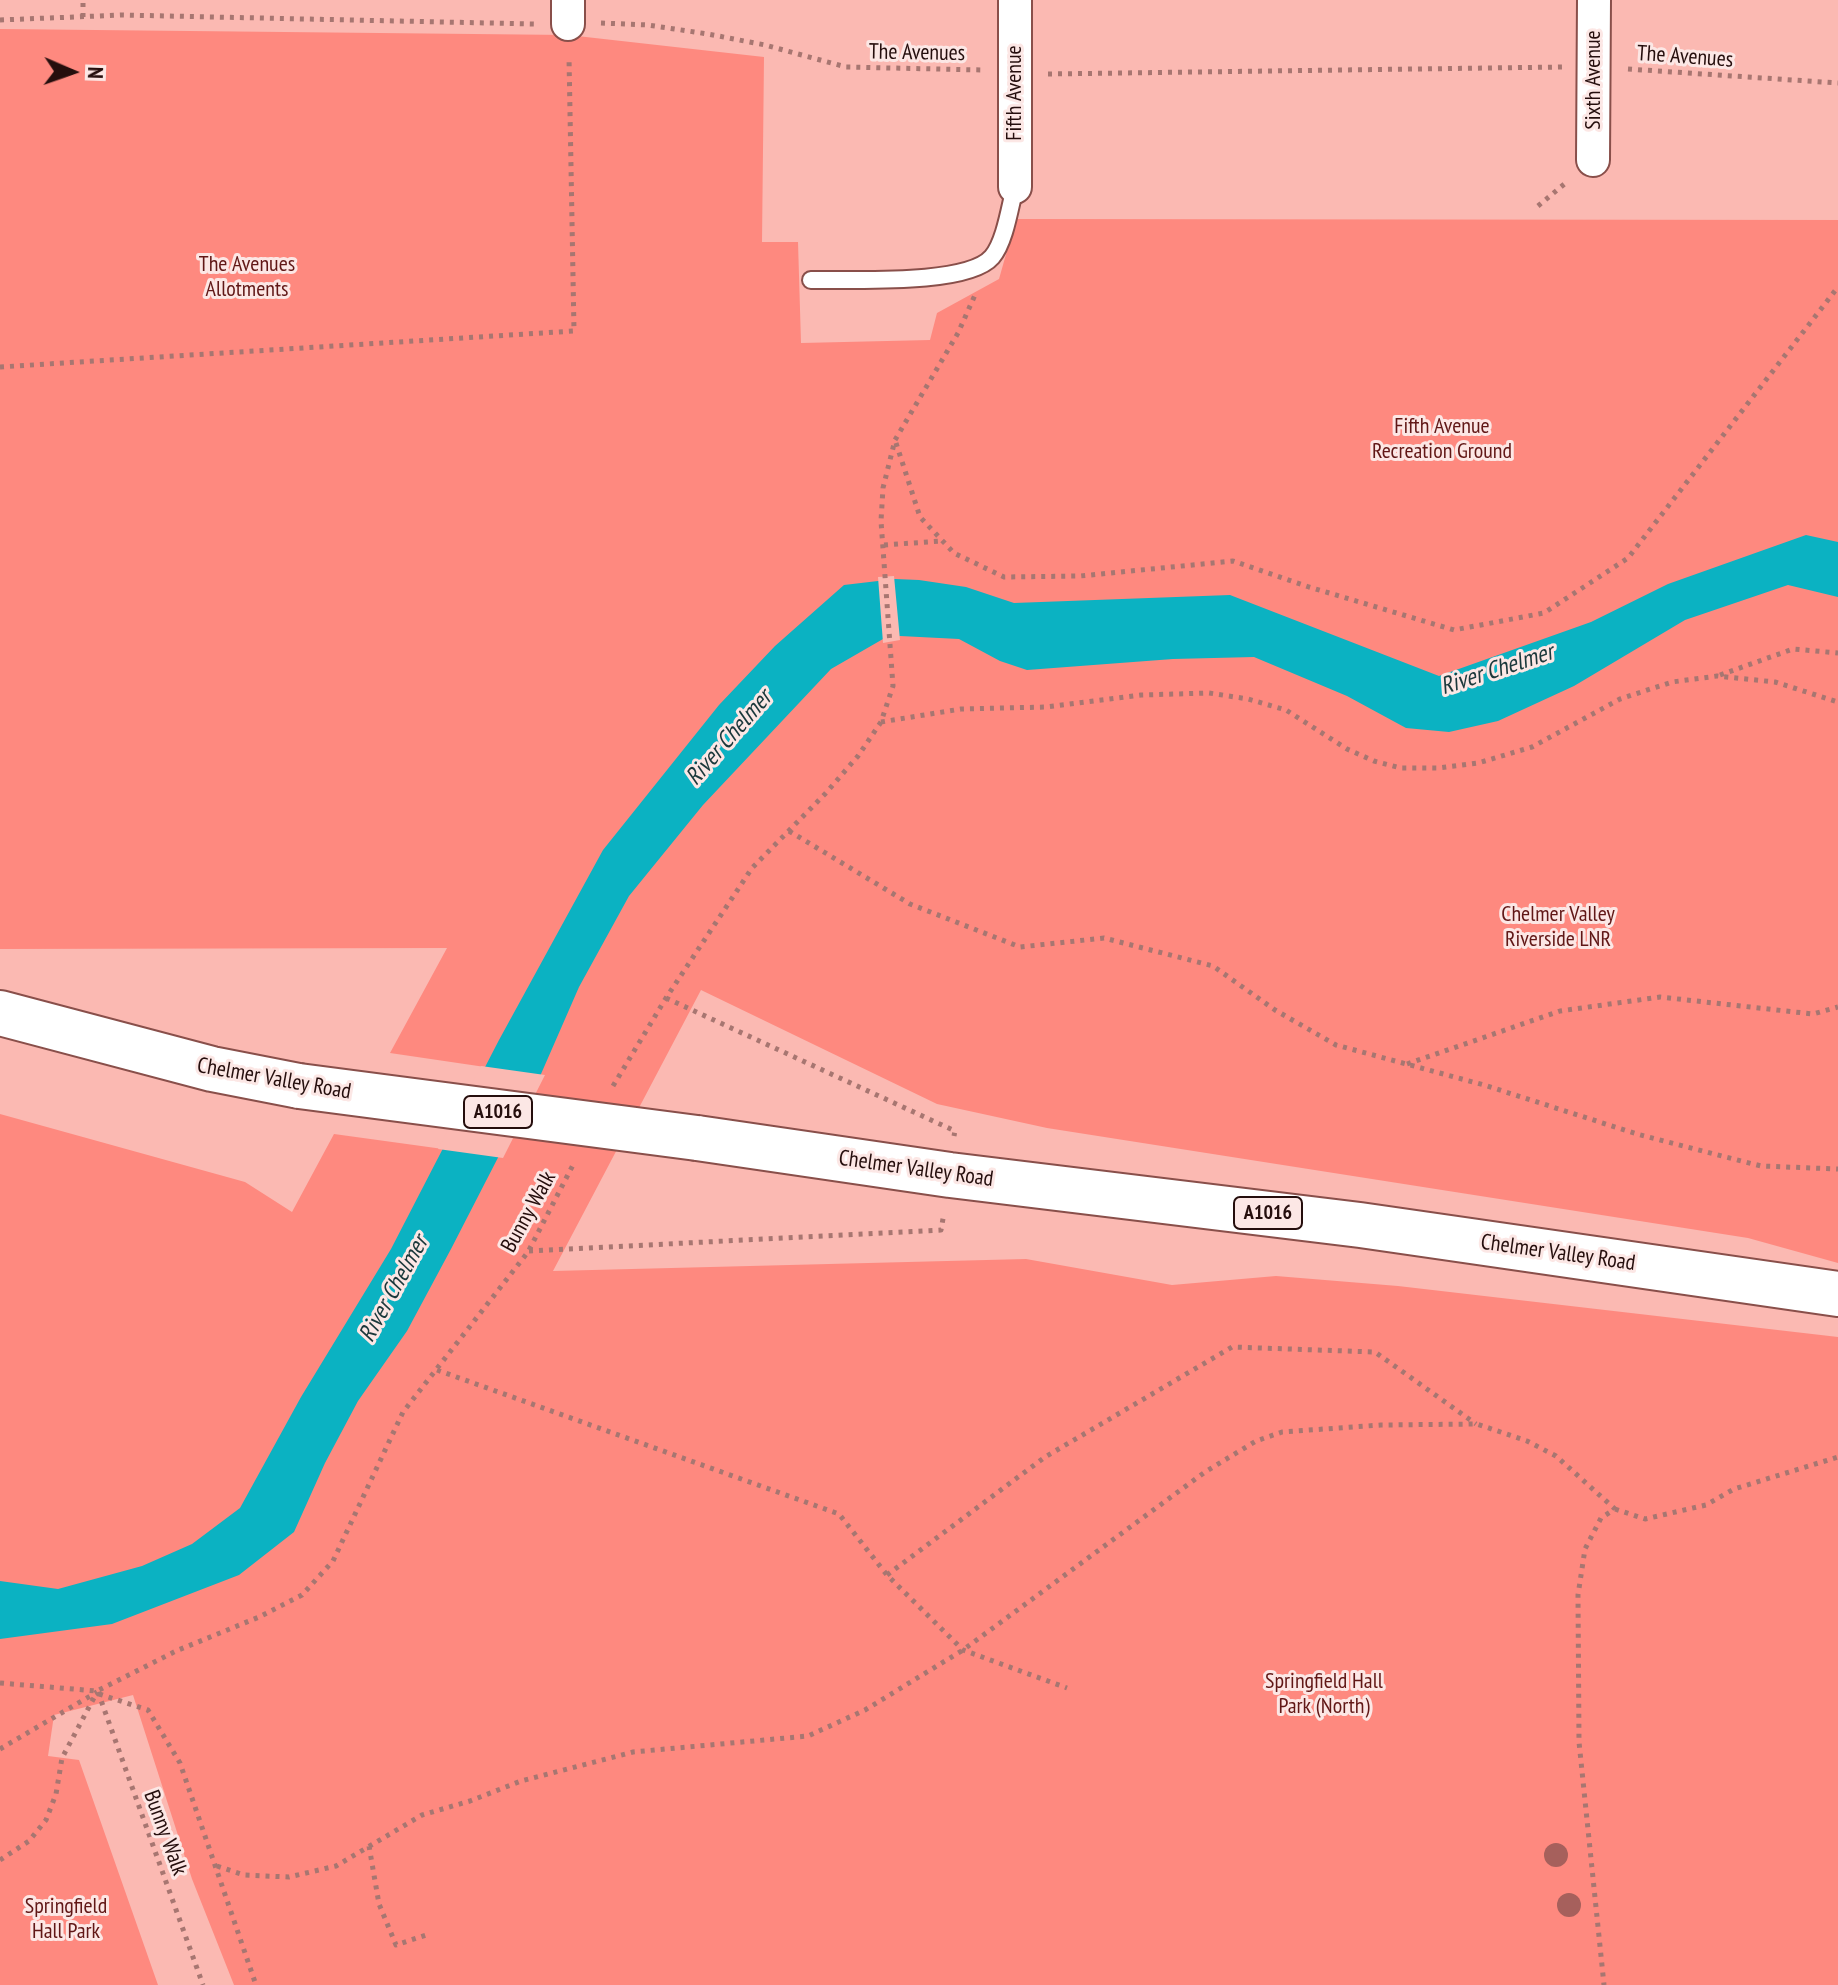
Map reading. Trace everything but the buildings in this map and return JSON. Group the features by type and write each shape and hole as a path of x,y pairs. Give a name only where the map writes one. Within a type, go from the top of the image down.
{"main road":[{"name":"Chelmer Valley Road","path":"0,1013 212,1069 299,1086 950,1175 1360,1225 1838,1294"}],"street":[{"name":"Fifth Avenue","path":"1015,0 1015,187"},
{"name":"Sixth Avenue","path":"1593,160 1594,0"}],"lane":[{"path":"811,280 938,278 971,269 992,258 1006,226 1015,187"}],"path":[{"path":"83,0 83,17"},
{"path":"0,367 574,331 568,12"},
{"name":"The Avenues","path":"0,20 568,12 765,45 846,67 1048,74 1593,66 1838,83"},
{"path":"610,1092 666,998 752,868 825,794 858,756 881,722 893,686 883,488 895,440 958,333 992,258"},
{"path":"895,440 920,517 954,553 1004,577 1080,576 1233,561 1454,630 1544,613 1628,558 1838,287"},
{"path":"884,548 942,541"},
{"path":"881,722 961,709 1046,707 1141,695 1209,693 1248,699 1286,710 1347,749 1374,761 1401,768 1439,768 1478,763 1532,747 1620,699 1672,682 1717,676 1793,649 1838,653"},
{"path":"1717,676 1775,682 1838,702"},
{"path":"789,831 910,904 1020,947 1104,938 1213,966 1275,1010 1336,1045 1484,1085 1637,1134 1761,1166 1838,1169"},
{"path":"1406,1064 1560,1011 1660,997 1813,1014 1838,1007"},
{"path":"528,1252 941,1230 955,1131 666,998"},
{"name":"Bunny Walk","path":"203,1985 98,1693 176,1651 259,1617 302,1595 333,1561 403,1412 528,1252 576,1158"},
{"path":"887,1575 1045,1457 1232,1347 1375,1352 1477,1424 1527,1441 1556,1456 1615,1509 1645,1519 1706,1505 1734,1489 1838,1457"},
{"path":"437,1370 839,1514 887,1575 963,1650 1067,1688"},
{"path":"217,1866 244,1875 289,1877 336,1866 422,1815 521,1781 633,1752 808,1736 865,1710 963,1650 1181,1489 1256,1441 1282,1432 1381,1425 1477,1424"},
{"path":"1604,1985 1579,1742 1577,1609 1585,1549 1601,1518 1615,1509"},
{"path":"0,1683 98,1693 148,1710 180,1763 256,1985"},
{"path":"0,1749 98,1693"},
{"path":"0,1860 29,1841 46,1820 56,1794 62,1758 98,1693"},
{"path":"369,1846 379,1904 396,1945 429,1934"}],"green space":[{"path":"0,29 568,35 764,57 762,242 798,242 801,343 930,340 937,313 999,279 1016,219 1838,220 1838,1263 1748,1238 1047,1128 937,1104 701,990 553,1271 1026,1259 1172,1285 1276,1276 1398,1286 1838,1337 1838,1985 234,1985 192,1879 133,1695 54,1715 48,1756 79,1760 158,1985 0,1985 0,1114 245,1182 292,1212 334,1134 443,1149 485,1067 390,1053 447,948 0,949"}],"water":[{"name":"River Chelmer","path":"1806,535 1838,542 1838,597 1788,585 1685,620 1574,686 1498,721 1449,732 1406,728 1347,696 1254,657 1173,659 1027,670 1000,661 959,639 900,636 883,639 831,669 703,805 629,896 579,987 541,1074 451,1249 407,1331 358,1401 325,1463 294,1532 239,1575 112,1624 0,1639 0,1581 58,1589 142,1566 192,1544 240,1508 301,1397 391,1249 499,1040 603,850 719,705 775,646 844,585 895,579 919,580 966,587 1014,603 1230,595 1439,676 1591,622 1668,584"}],"pier":[{"path":"894,576 900,640 883,643 878,577"},
{"path":"481,1066 545,1075 503,1158 438,1149"}],"park label":[{"name":"The Avenues Allotments","path":"247,278"},
{"name":"Fifth Avenue Recreation Ground","path":"1442,440"},
{"name":"Chelmer Valley Riverside LNR","path":"1558,928"},
{"name":"Springfield Hall Park (North)","path":"1324,1694"},
{"name":"Springfield Hall Park","path":"66,1920"}]}
